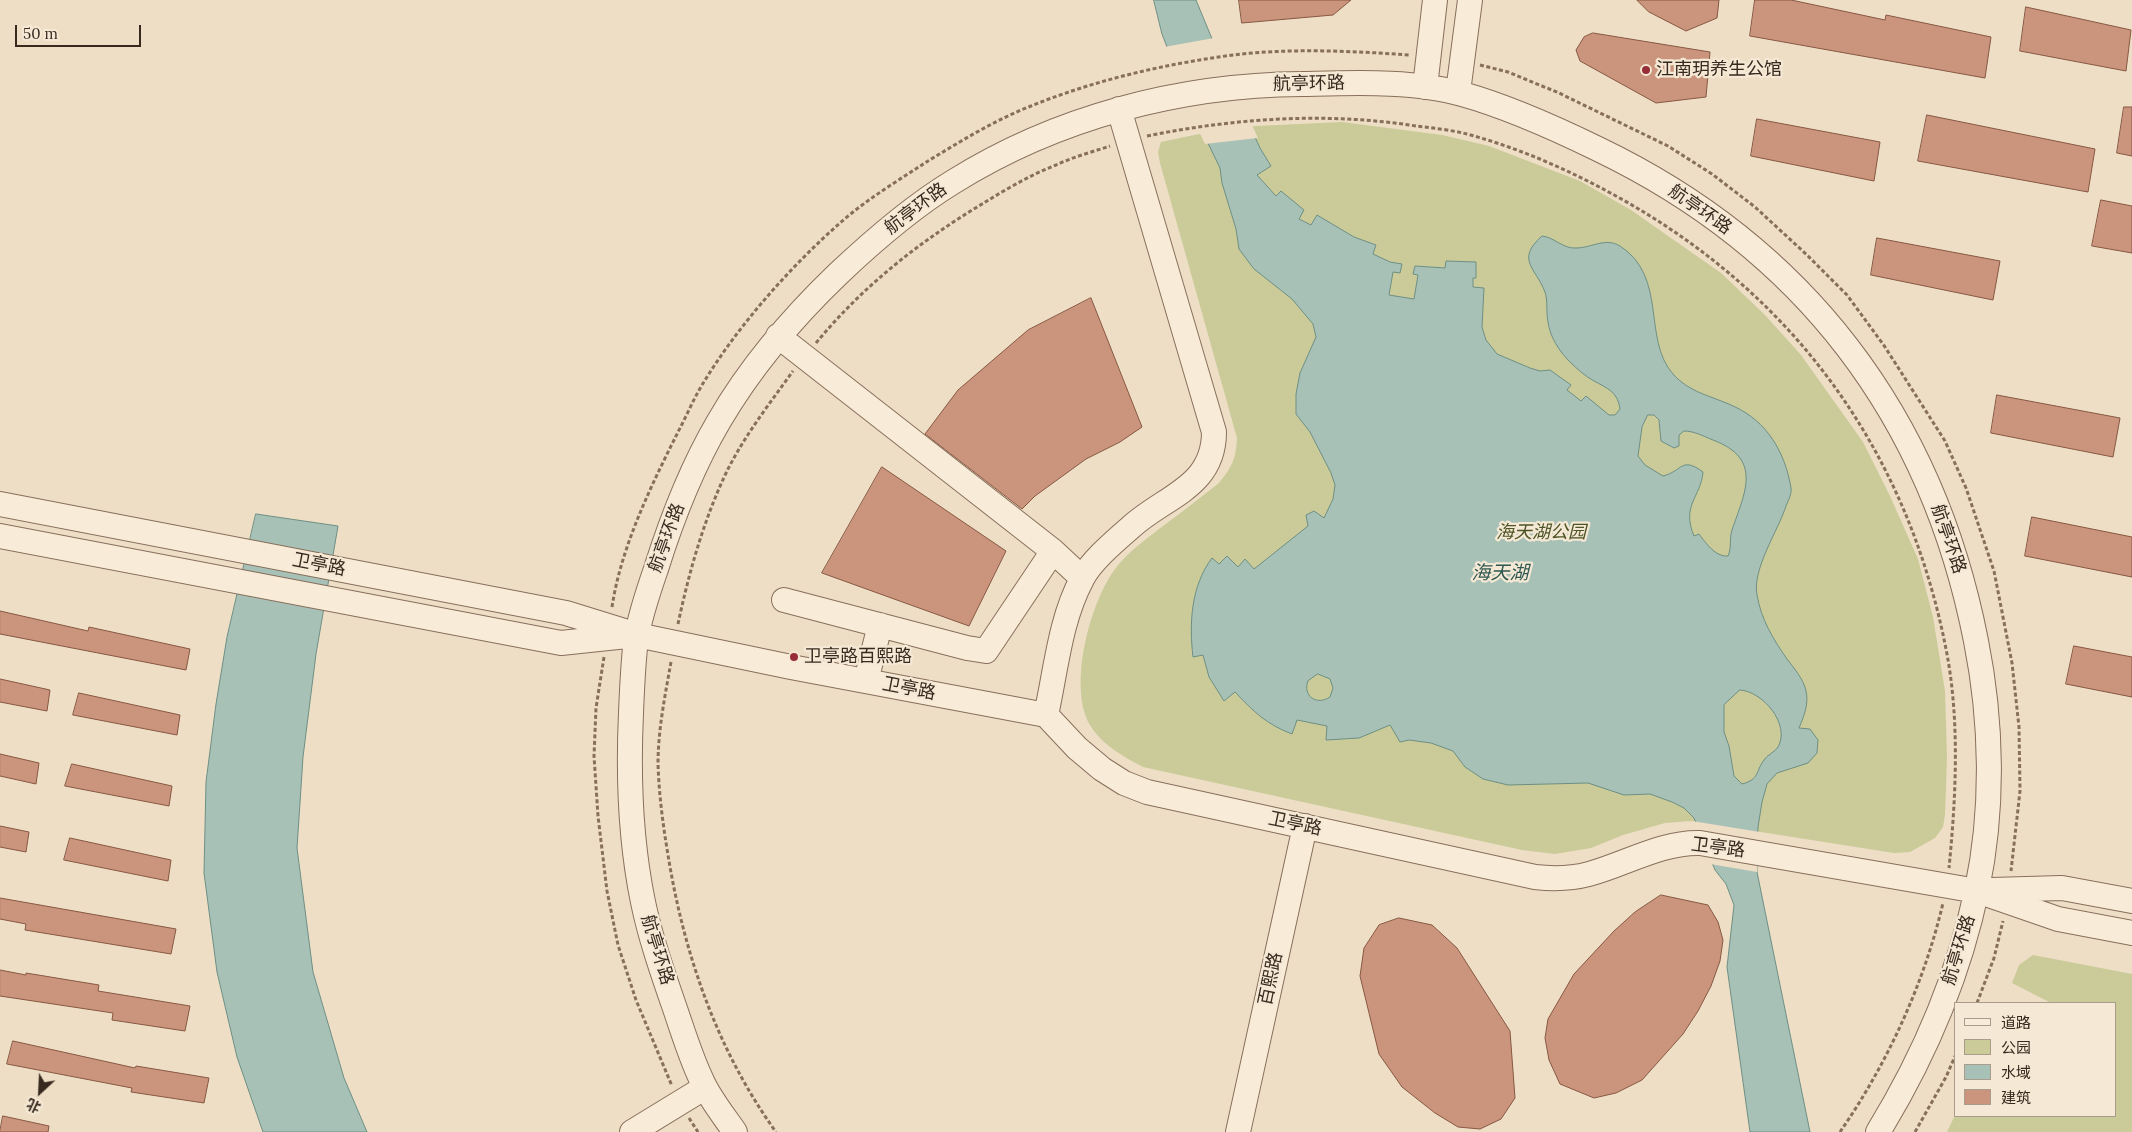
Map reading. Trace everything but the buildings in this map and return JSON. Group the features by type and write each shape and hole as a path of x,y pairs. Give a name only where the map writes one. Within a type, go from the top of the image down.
{"street":[{"path":"1425,87 1436,0"},
{"path":"1458,92 1470,0"},
{"name":"航亭环路","path":"735,1132 704,1088 659,961 644,910 634,856 629,799 629,751 637,635 663,546 680,501 699,459 722,416 778,336 812,298 852,260 898,220 954,181 1010,151 1065,127 1119,108 1172,96 1250,84 1365,83 1425,87 1458,92 1555,128 1632,165 1694,202 1746,242 1794,285 1834,329 1865,370 1921,465 1946,529 1967,598 1982,672 1988,744 1988,809 1977,891 1958,958 1932,1031 1899,1097 1878,1132"},
{"path":"1046,715 1069,610 1082,578 1111,545 1133,525 1192,484 1210,461 1214,446 1214,432 1119,108"},
{"path":"778,336 1053,551 1082,578"},
{"name":"卫亭路","path":"0,504 566,613 637,635 791,668 866,680 1046,715 1077,748 1102,769 1124,783 1148,792 1535,877 1556,879 1589,874 1671,845 1700,843 2007,895 2058,919 2132,933"},
{"name":"卫亭路","path":"0,536 561,642 637,635"},
{"path":"784,600 986,651 1053,551"},
{"path":"866,680 880,625"},
{"name":"百熙路","path":"1238,1132 1305,826"},
{"path":"2007,895 2062,888 2132,901"},
{"path":"632,1132 704,1088"}],"path":[{"name":"航亭环路","path":"1164,67 1235,55 1298,51 1429,56"},
{"name":"航亭环路","path":"1462,61 1508,72 1559,93 1668,146 1712,174 1755,207 1847,295 1946,441 1966,488 1994,571 2005,618 2016,698 2021,768 2016,828 2007,895 1994,958 1977,1002"},
{"name":"航亭环路","path":"776,1132 724,1045 693,968 673,887 660,808 658,763 662,720 674,643 692,564 712,506 728,470 746,438 804,357 828,328 863,292 895,263 927,238 1002,192 1055,165 1128,140 1186,128 1257,120 1324,117 1374,119 1421,126 1498,143 1569,171 1650,215 1701,249 1741,282 1791,332 1822,369 1876,451 1901,500 1921,555 1946,650 1952,694 1956,788 1946,886 1934,943 1877,1073 1840,1132"},
{"path":"1915,1132 1946,1077 1954,1059"}],"green space":[{"name":"海天湖公园","path":"1342,122 1442,135 1489,146 1580,181 1631,210 1721,273 1765,315 1801,355 1863,442 1918,559 1933,617 1945,691 1947,759 1945,815 1943,827 1935,838 1910,852 1894,853 1691,821 1665,823 1623,835 1591,848 1555,854 1522,850 1143,767 1114,749 1095,732 1083,708 1081,688 1085,642 1099,597 1119,564 1128,555 1148,537 1219,483 1234,457 1237,438 1160,163 1158,152 1161,142 1218,130 1256,126"},
{"path":"2033,955 2132,974 2132,1132 1947,1132 1954,1117 2117,1117 2117,1002 2049,1002 2012,983 2019,965"}],"water":[{"name":"海天湖","path":"1154,0 1196,0 1229,80 1260,148 1271,166 1257,175 1276,196 1281,191 1304,210 1299,219 1311,225 1317,215 1354,237 1376,245 1373,254 1390,262 1402,264 1400,273 1393,272 1389,295 1414,299 1418,275 1413,274 1415,266 1445,268 1446,261 1476,262 1476,278 1473,278 1473,287 1484,288 1482,327 1486,340 1497,354 1530,368 1540,371 1550,370 1571,385 1567,390 1581,401 1586,396 1609,415 1615,415 1620,409 1617,398 1607,388 1578,370 1556,344 1549,328 1545,292 1530,264 1529,258 1534,244 1542,236 1551,238 1571,248 1582,248 1604,243 1620,246 1635,259 1644,274 1650,291 1658,344 1664,360 1673,374 1694,390 1745,412 1765,429 1779,450 1788,475 1791,493 1758,574 1757,595 1761,612 1772,636 1805,687 1806,705 1799,728 1810,729 1818,740 1817,753 1808,763 1777,773 1767,784 1758,827 1757,872 1810,1132 1750,1132 1727,967 1734,905 1726,884 1715,870 1694,818 1684,808 1650,794 1624,795 1588,783 1508,785 1483,779 1465,767 1453,751 1431,743 1409,740 1400,742 1390,725 1359,738 1326,740 1327,726 1297,720 1292,734 1261,717 1235,692 1224,701 1209,677 1203,655 1193,657 1191,631 1193,605 1200,580 1212,558 1219,564 1227,556 1238,567 1245,559 1254,569 1308,526 1306,515 1314,511 1324,518 1333,499 1335,485 1331,473 1310,432 1296,414 1296,394 1300,373 1316,337 1313,324 1292,299 1254,269 1239,249 1236,229 1222,183 1220,168 1189,104 1162,34","holes":["1648,415 1654,415 1659,420 1661,441 1674,448 1679,446 1679,435 1684,431 1688,431 1702,435 1729,448 1739,457 1744,467 1746,478 1745,490 1731,533 1728,556 1715,552 1699,534 1694,536 1690,516 1693,502 1702,481 1703,472 1696,467 1686,465 1663,476 1645,465 1638,456 1642,427","1318,674 1330,679 1333,688 1330,697 1325,700 1312,698 1307,691 1308,681","1740,690 1748,692 1765,702 1772,710 1781,729 1778,747 1765,758 1752,780 1742,784 1734,776 1729,746 1724,732 1724,705"]},
{"path":"256,514 338,526 316,654 303,757 297,848 313,972 344,1078 367,1132 263,1132 237,1057 217,972 204,873 206,782 227,637"}],"pier":[{"path":"1214,38 1258,138 1205,144 1186,104 1164,47"},
{"path":"1692,821 1760,832 1757,872 1710,864"}],"place":[{"name":"江南玥养生公馆","path":"1646,70"},
{"name":"卫亭路百熙路","path":"794,657"}]}
